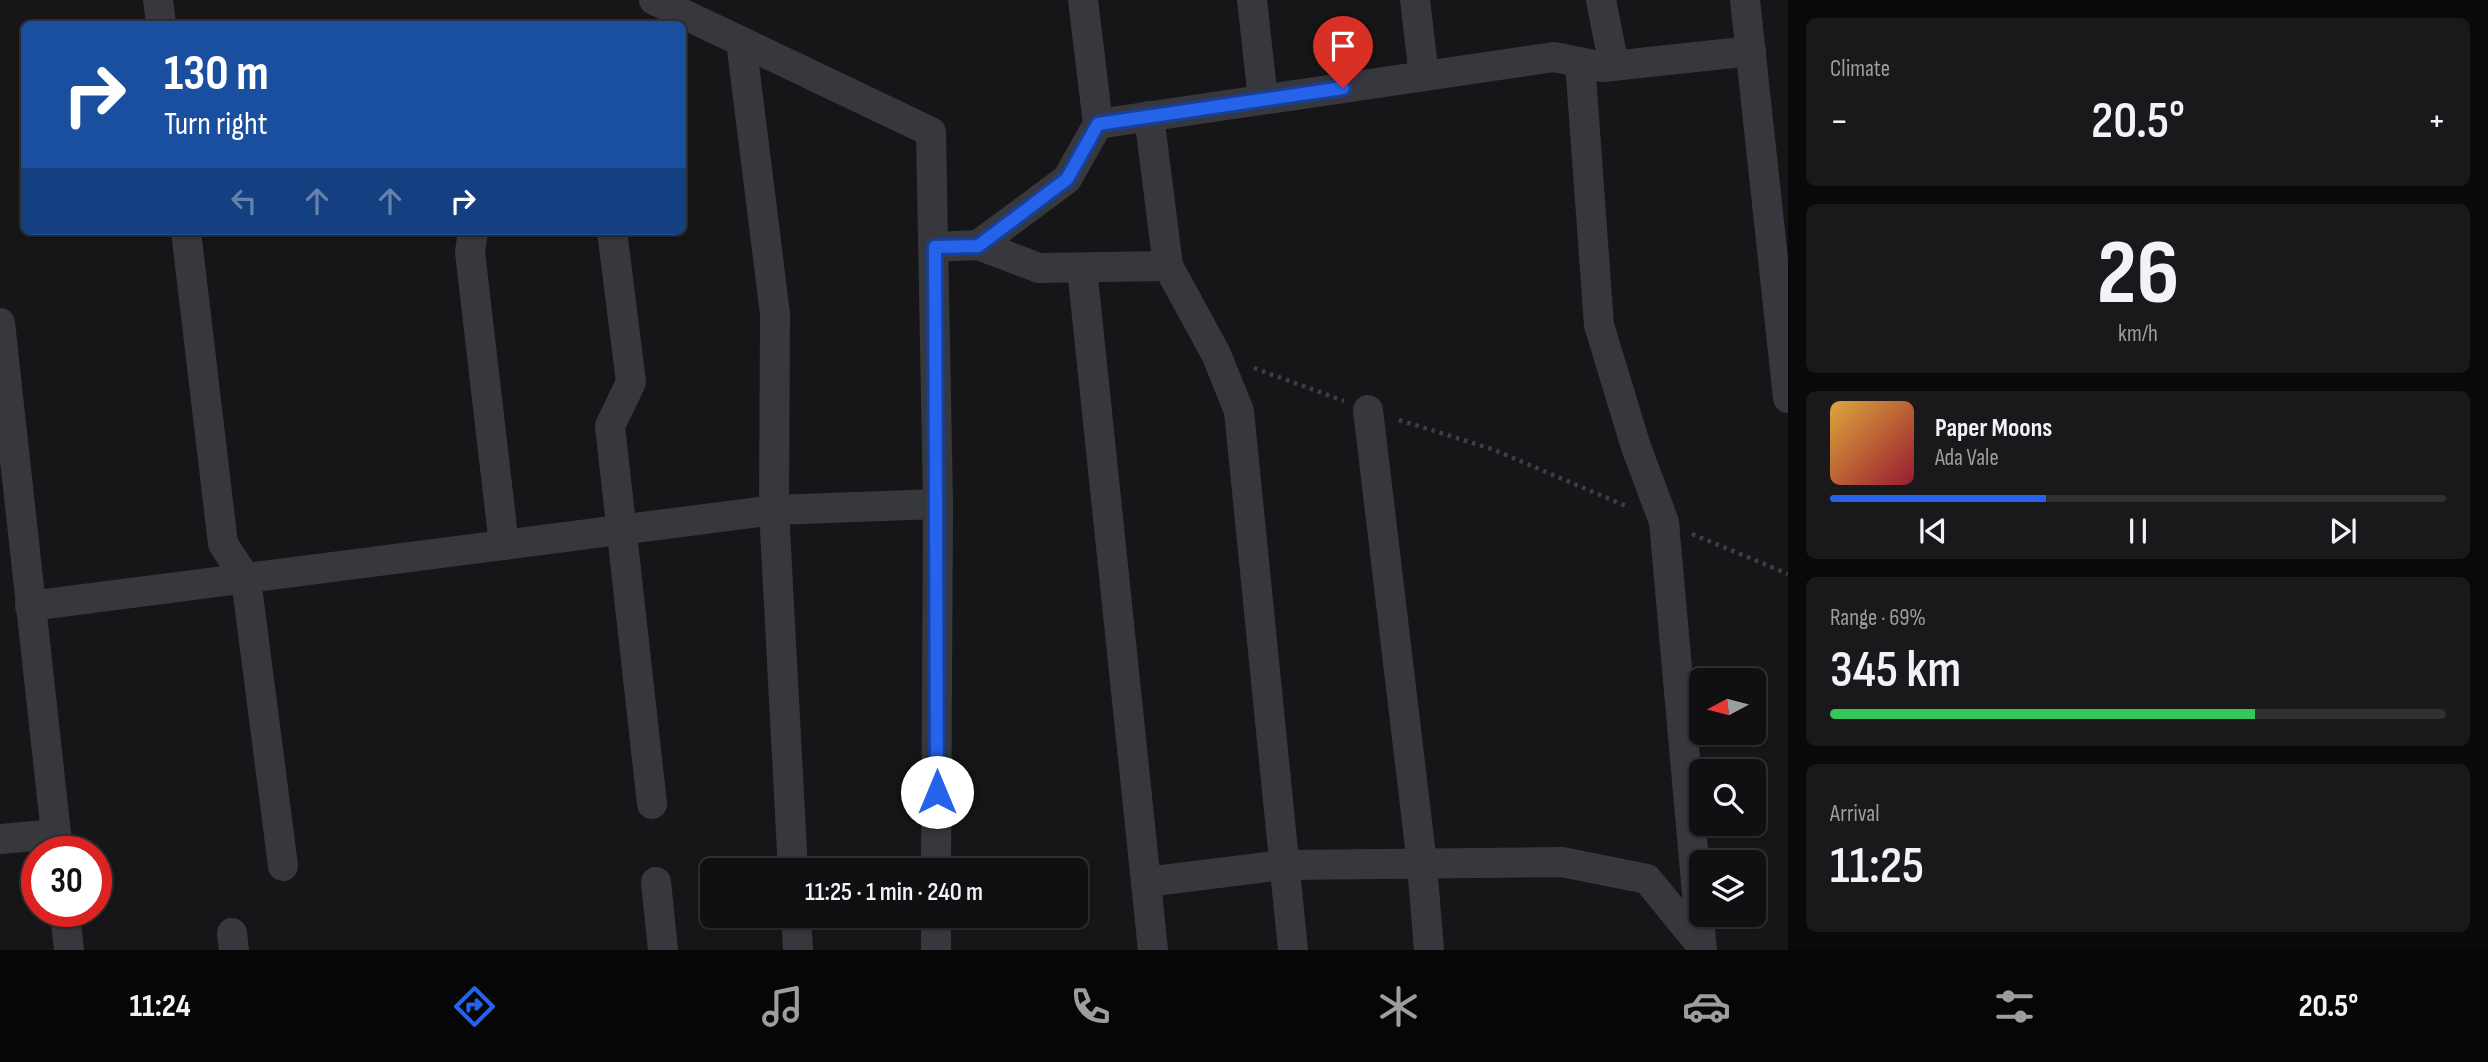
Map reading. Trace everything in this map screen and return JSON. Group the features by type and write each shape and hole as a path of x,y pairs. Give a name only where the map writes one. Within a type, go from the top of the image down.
{"street":[{"path":"159,0 161,21"},
{"path":"654,0 931,132 938,504 936,858"},
{"path":"978,246 1067,179 1098,124 1083,0"},
{"path":"1252,0 1263,99"},
{"path":"1415,0 1424,76"},
{"path":"1601,0 1614,66"},
{"path":"1745,0 1788,398"},
{"path":"741,41 775,314 774,510 792,858"},
{"path":"1098,124 1554,57 1614,66 1751,51"},
{"path":"1580,62 1599,325 1636,447 1664,522 1701,948"},
{"path":"1149,116 1168,266 1216,354 1239,411 1293,950"},
{"path":"186,235 223,544 246,579 283,866"},
{"path":"472,235 470,252 504,545"},
{"path":"613,235 631,382 610,426 652,804"},
{"path":"935,247 978,246 1039,268 1168,266"},
{"path":"1082,268 1153,950"},
{"path":"0,323 6,425 56,836"},
{"path":"1368,410 1422,864 1429,950"},
{"path":"30,606 774,510 938,504"},
{"path":"0,839 21,840"},
{"path":"1146,882 1284,865 1562,863 1647,879 1701,948"},
{"path":"656,882 663,950"},
{"path":"67,927 69,950"},
{"path":"797,928 798,950"},
{"path":"936,928 936,950"}],"path":[{"path":"1216,354 1368,410 1492,449 1788,574"}],"route":[{"path":"937,792 935,247 978,246 1067,179 1098,124 1343,88"}]}
